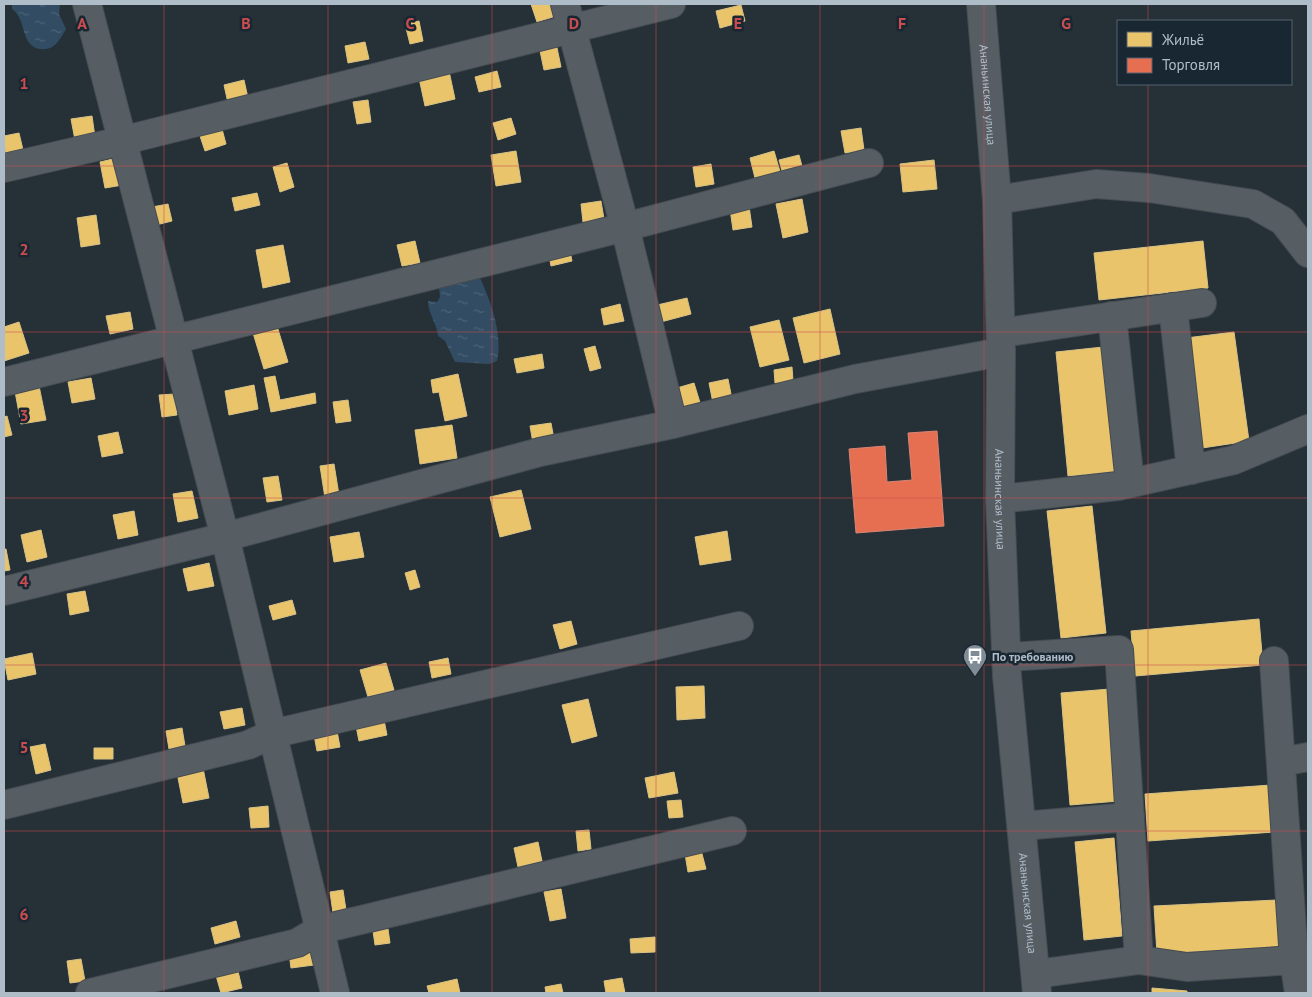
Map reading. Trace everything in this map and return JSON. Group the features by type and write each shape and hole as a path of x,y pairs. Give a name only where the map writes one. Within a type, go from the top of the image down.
{"street":[{"path":"87,4 225,537 319,930 336,993"},
{"path":"4,168 121,141 568,17 671,4"},
{"name":"Ананьинская улица","path":"981,4 996,200 1001,342 1000,499 1007,657 1037,984"},
{"path":"568,17 625,227 673,424"},
{"path":"4,382 625,227 869,163"},
{"path":"996,200 1096,184 1149,188 1253,204 1283,221 1308,253"},
{"path":"4,591 225,537 540,452 673,424 1112,316 1202,303"},
{"path":"1173,307 1190,470"},
{"path":"1112,316 1130,483"},
{"path":"1000,499 1130,483 1234,460 1308,429"},
{"path":"4,805 248,745 272,734 739,626"},
{"path":"1007,657 1119,650 1139,960"},
{"path":"1274,661 1281,762 1299,898 1294,960 1299,993"},
{"path":"1281,762 1308,757"},
{"path":"1022,826 1130,816"},
{"path":"90,993 297,943 319,930 732,832"},
{"path":"1037,984 1139,960 1187,967 1294,960"}],"water":[{"path":"12,4 60,4 59,14 66,29 53,47 40,49 34,47 26,38 20,19 12,9"},
{"path":"480,278 495,319 498,340 497,361 489,364 455,362 445,341 438,336 429,310 428,301 437,302 440,297 439,287"}],"building: Жильё":[{"path":"531,4 553,4 556,16 537,22"},
{"path":"741,5 745,21 720,28 716,11"},
{"path":"419,21 423,41 410,44 405,24"},
{"path":"365,42 369,59 348,63 345,46"},
{"path":"556,43 561,67 544,70 539,46"},
{"path":"449,71 455,99 425,106 419,78"},
{"path":"497,71 501,87 479,92 475,77"},
{"path":"244,80 248,98 228,103 224,85"},
{"path":"368,100 371,122 357,124 353,102"},
{"path":"92,116 95,137 75,140 71,119"},
{"path":"511,118 516,134 498,140 493,123"},
{"path":"861,128 864,150 845,153 841,131"},
{"path":"222,129 226,144 205,151 200,136"},
{"path":"19,133 24,154 6,158 4,136"},
{"path":"516,151 521,182 496,186 491,155"},
{"path":"774,151 781,175 756,182 750,158"},
{"path":"799,155 802,166 782,171 779,160"},
{"path":"117,158 123,185 105,188 100,162"},
{"path":"934,160 937,189 903,192 900,164"},
{"path":"287,163 294,187 280,192 273,167"},
{"path":"711,164 714,184 696,187 693,167"},
{"path":"257,193 260,205 235,211 232,198"},
{"path":"802,199 808,232 783,238 776,204"},
{"path":"601,201 604,219 583,222 581,204"},
{"path":"168,204 172,221 156,225 152,207"},
{"path":"749,206 752,227 733,230 730,209"},
{"path":"96,215 100,244 81,247 77,218"},
{"path":"415,241 420,263 402,266 397,245"},
{"path":"1203,241 1208,288 1099,300 1094,253"},
{"path":"283,245 290,282 263,288 256,250"},
{"path":"569,246 572,261 551,266 548,250"},
{"path":"687,298 691,314 657,323 653,306"},
{"path":"620,304 624,321 604,325 601,309"},
{"path":"830,309 840,354 804,363 793,318"},
{"path":"130,312 133,329 110,334 106,316"},
{"path":"779,320 789,360 760,367 750,327"},
{"path":"19,322 29,353 4,361 4,327"},
{"path":"277,326 288,362 264,369 253,333"},
{"path":"1234,332 1249,441 1202,448 1186,338"},
{"path":"595,346 601,368 590,371 584,349"},
{"path":"1103,347 1115,472 1068,476 1056,352"},
{"path":"542,354 544,368 517,373 514,359"},
{"path":"792,367 793,381 775,383 774,370"},
{"path":"458,374 467,416 445,421 439,392 433,393 431,380"},
{"path":"275,376 280,400 315,393 316,403 271,412 264,378"},
{"path":"91,378 95,399 72,403 68,382"},
{"path":"728,379 732,399 713,403 709,383"},
{"path":"38,381 46,420 21,424 14,386"},
{"path":"694,383 701,406 677,413 670,390"},
{"path":"254,385 258,409 229,415 225,391"},
{"path":"174,394 177,415 162,417 159,395"},
{"path":"348,400 351,421 336,423 333,402"},
{"path":"7,416 12,435 4,437 4,417"},
{"path":"551,423 554,439 533,443 530,426"},
{"path":"452,425 457,458 420,464 415,430"},
{"path":"118,432 123,453 102,457 98,436"},
{"path":"334,464 339,495 325,498 320,466"},
{"path":"278,476 282,500 267,502 263,478"},
{"path":"521,490 531,529 500,537 490,497"},
{"path":"192,491 198,518 178,522 173,494"},
{"path":"1092,506 1106,633 1061,638 1047,511"},
{"path":"134,511 138,535 118,539 113,515"},
{"path":"41,530 47,557 27,562 21,535"},
{"path":"727,531 731,560 700,565 695,537"},
{"path":"359,532 364,557 334,562 330,537"},
{"path":"4,549 6,549 10,570 4,571"},
{"path":"209,563 214,586 188,591 183,569"},
{"path":"415,570 420,587 410,590 405,573"},
{"path":"85,591 89,611 70,615 67,594"},
{"path":"292,600 296,614 273,620 269,606"},
{"path":"1259,619 1263,665 1135,676 1131,631"},
{"path":"571,621 577,644 560,649 553,625"},
{"path":"32,653 36,674 8,680 4,659"},
{"path":"448,658 451,674 432,678 429,662"},
{"path":"386,663 394,690 368,697 360,670"},
{"path":"704,686 705,718 677,720 676,687"},
{"path":"1110,689 1119,801 1070,805 1061,693"},
{"path":"588,699 597,736 572,743 562,705"},
{"path":"242,708 245,725 224,729 220,712"},
{"path":"384,720 387,735 359,741 356,726"},
{"path":"182,728 185,746 169,749 166,731"},
{"path":"337,731 340,747 317,751 314,735"},
{"path":"45,744 51,770 36,774 30,747"},
{"path":"94,748 113,748 113,759 94,759"},
{"path":"203,768 209,798 183,803 177,773"},
{"path":"674,772 678,793 649,798 645,778"},
{"path":"1271,785 1274,832 1148,841 1145,794"},
{"path":"681,800 683,817 669,818 667,801"},
{"path":"268,806 269,827 251,828 249,808"},
{"path":"589,830 591,849 578,851 576,831"},
{"path":"1114,838 1122,936 1084,940 1075,842"},
{"path":"538,842 542,861 518,867 514,848"},
{"path":"701,850 706,869 688,872 685,854"},
{"path":"561,889 566,918 550,921 544,892"},
{"path":"343,890 346,910 333,913 330,892"},
{"path":"1277,900 1280,947 1157,954 1154,906"},
{"path":"236,921 240,937 215,944 211,928"},
{"path":"388,929 390,943 375,945 373,931"},
{"path":"655,937 655,952 631,953 630,939"},
{"path":"312,950 314,965 291,968 289,953"},
{"path":"81,959 85,981 70,983 67,961"},
{"path":"237,967 242,988 221,993 215,972"},
{"path":"622,978 625,993 606,993 604,981"},
{"path":"457,979 460,993 429,993 427,986"},
{"path":"561,984 563,993 546,993 545,987"},
{"path":"1152,988 1187,991 1187,993 1152,993"}],"building: Торговля":[{"path":"937,431 944,526 856,533 849,449 885,446 887,482 912,480 908,433"}],"place":[{"name":"По требованию","path":"975,677"}]}
